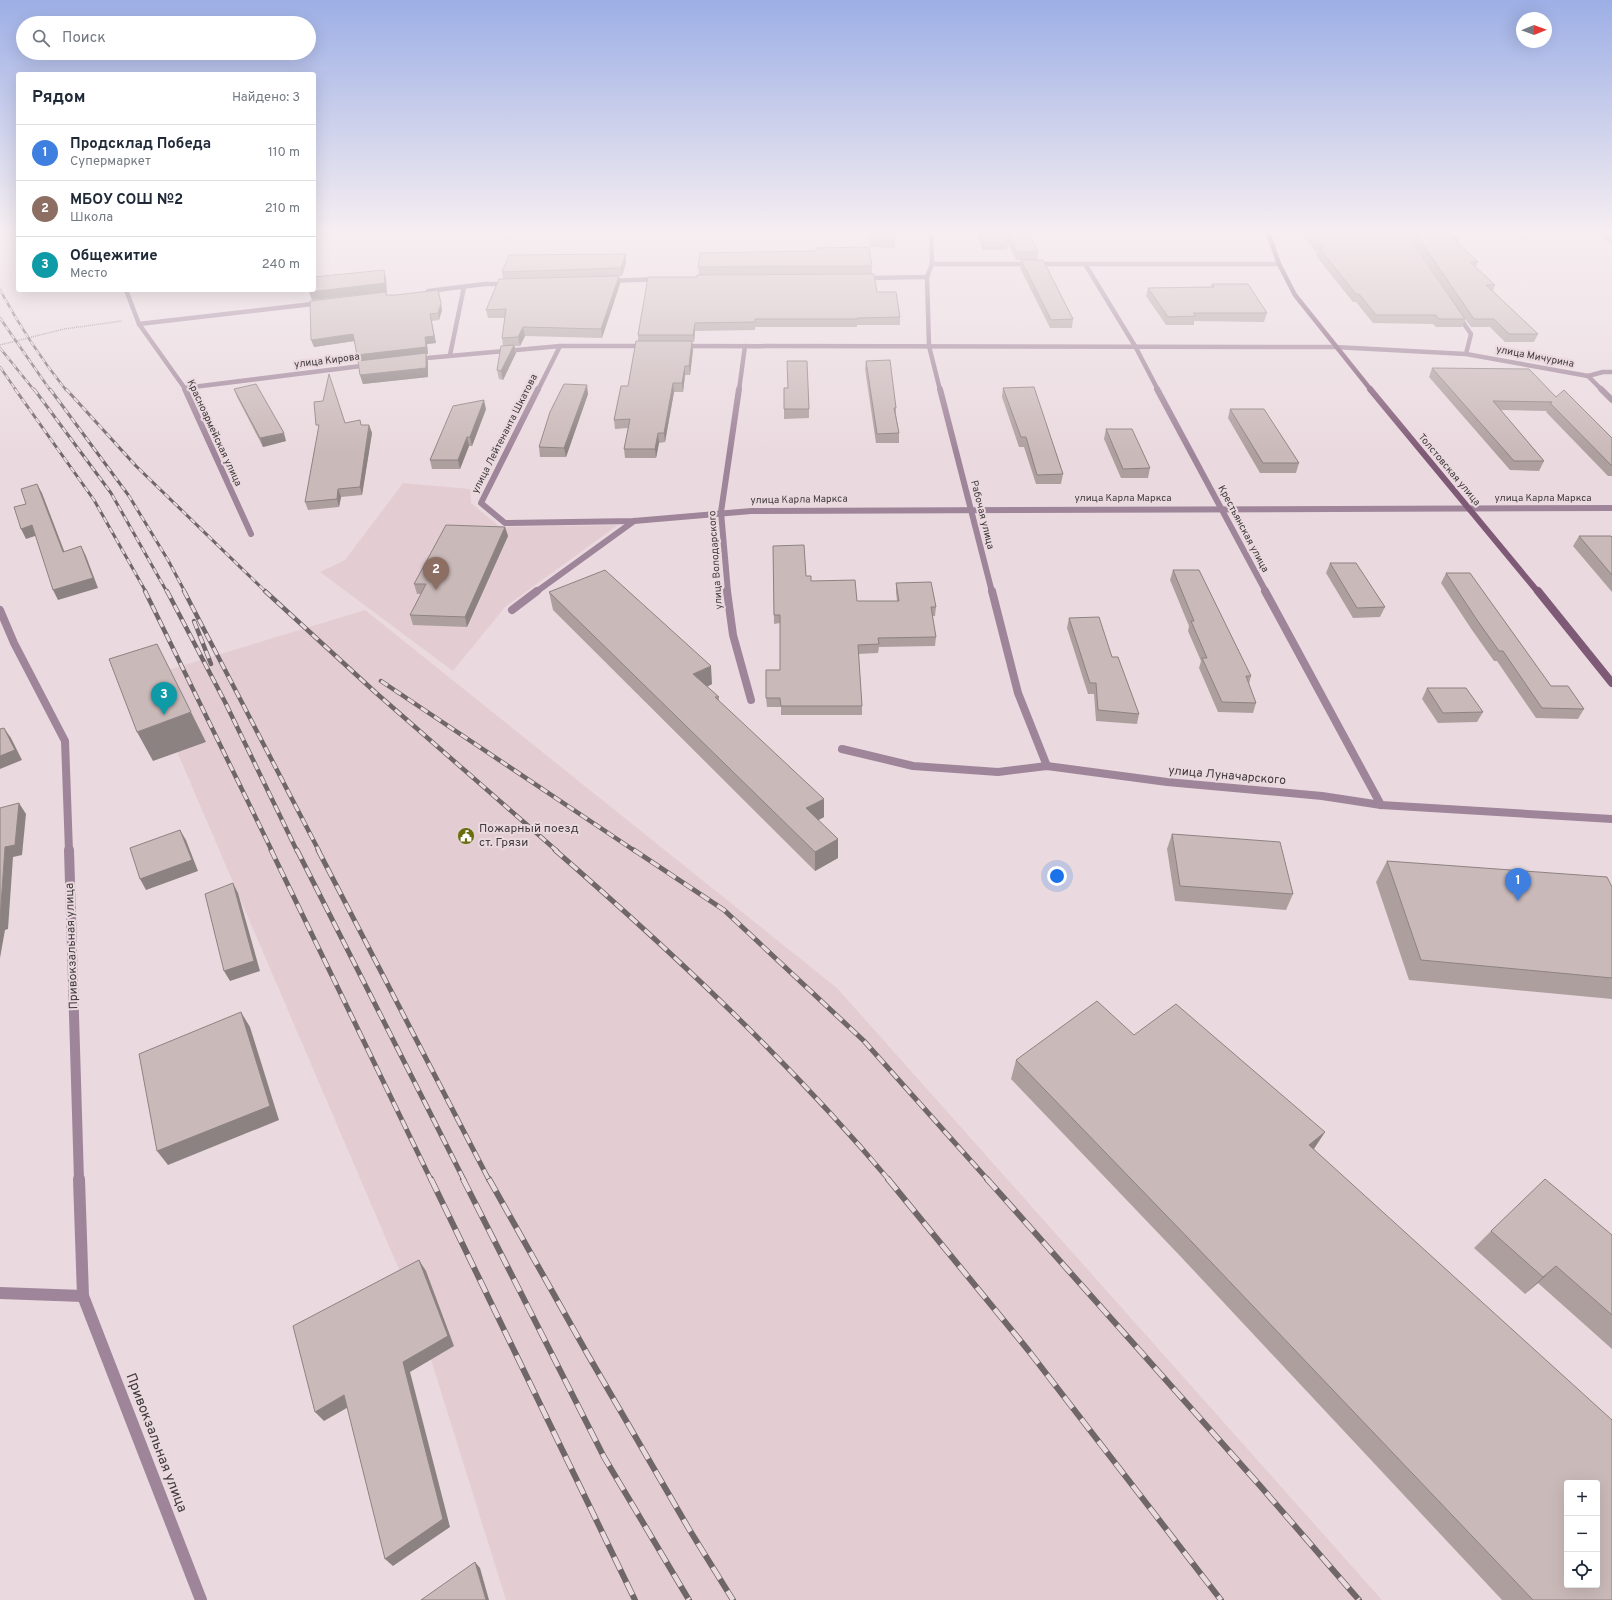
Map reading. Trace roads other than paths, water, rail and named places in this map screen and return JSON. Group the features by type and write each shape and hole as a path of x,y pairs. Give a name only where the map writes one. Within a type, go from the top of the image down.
{"main road":[{"name":"Толстовская улица","path":"1302,305 1335,347 1469,507 1612,683"}],"street":[{"name":"Красноармейская улица","path":"132,305 138,322 185,388 250,534"},
{"path":"138,322 304,305"},
{"path":"450,355 460,305"},
{"name":"Рабочая улица","path":"928,305 929,346 970,509 1018,693 1047,766"},
{"name":"Крестьянская улица","path":"1110,305 1135,346 1220,508 1380,805"},
{"path":"1453,308 1471,334 1466,354"},
{"path":"411,360 450,355 560,346 652,346"},
{"name":"улица Лейтенанта Шкатова","path":"505,523 481,503 560,346"},
{"path":"675,346 1335,347"},
{"name":"улица Володарского","path":"745,346 721,512 725,572 733,635 751,700"},
{"name":"улица Мичурина","path":"1335,347 1466,354 1588,376 1603,372 1612,372"},
{"name":"улица Кирова","path":"185,388 372,365"},
{"path":"1588,376 1612,400"},
{"name":"улица Карла Маркса","path":"505,523 634,521 721,512 970,509 1469,507 1612,508"},
{"path":"512,610 634,521"},
{"name":"Привокзальная улица","path":"0,610 14,643 65,741 83,1296 201,1600"},
{"name":"улица Луначарского","path":"842,750 913,766 998,772 1047,766 1167,782 1322,796 1380,805 1612,819"},
{"path":"0,1293 83,1296"}],"railway":[{"path":"8,305 31,342 66,390"},
{"path":"0,318 50,390"},
{"path":"0,348 34,390"},
{"path":"0,367 16,390"},
{"path":"15,389 94,500 146,592"},
{"path":"34,389 111,493 167,592"},
{"path":"50,389 129,496 168,560 185,592"},
{"path":"66,389 136,466 266,592"},
{"path":"145,591 272,851"},
{"path":"167,591 225,702 297,851"},
{"path":"184,591 319,851"},
{"path":"265,591 375,692 557,851"},
{"path":"194,621 211,664"},
{"path":"381,681 635,851"},
{"path":"271,850 431,1180"},
{"path":"297,850 464,1180"},
{"path":"318,850 489,1180"},
{"path":"555,850 643,928 770,1050 811,1092 889,1180"},
{"path":"634,850 724,910 864,1041 988,1180"},
{"path":"431,1179 635,1600"},
{"path":"463,1179 604,1457 689,1600"},
{"path":"489,1179 588,1355 689,1529 733,1600"},
{"path":"888,1179 1028,1350 1221,1600"},
{"path":"987,1179 1262,1488 1359,1600"}],"place":[{"name":"МБОУ СОШ №2","path":"436,590"},
{"name":"Общежитие","path":"164,715"},
{"name":"Пожарный поезд ст. Грязи","path":"466,836"},
{"name":"Продсклад Победа","path":"1518,901"}]}
